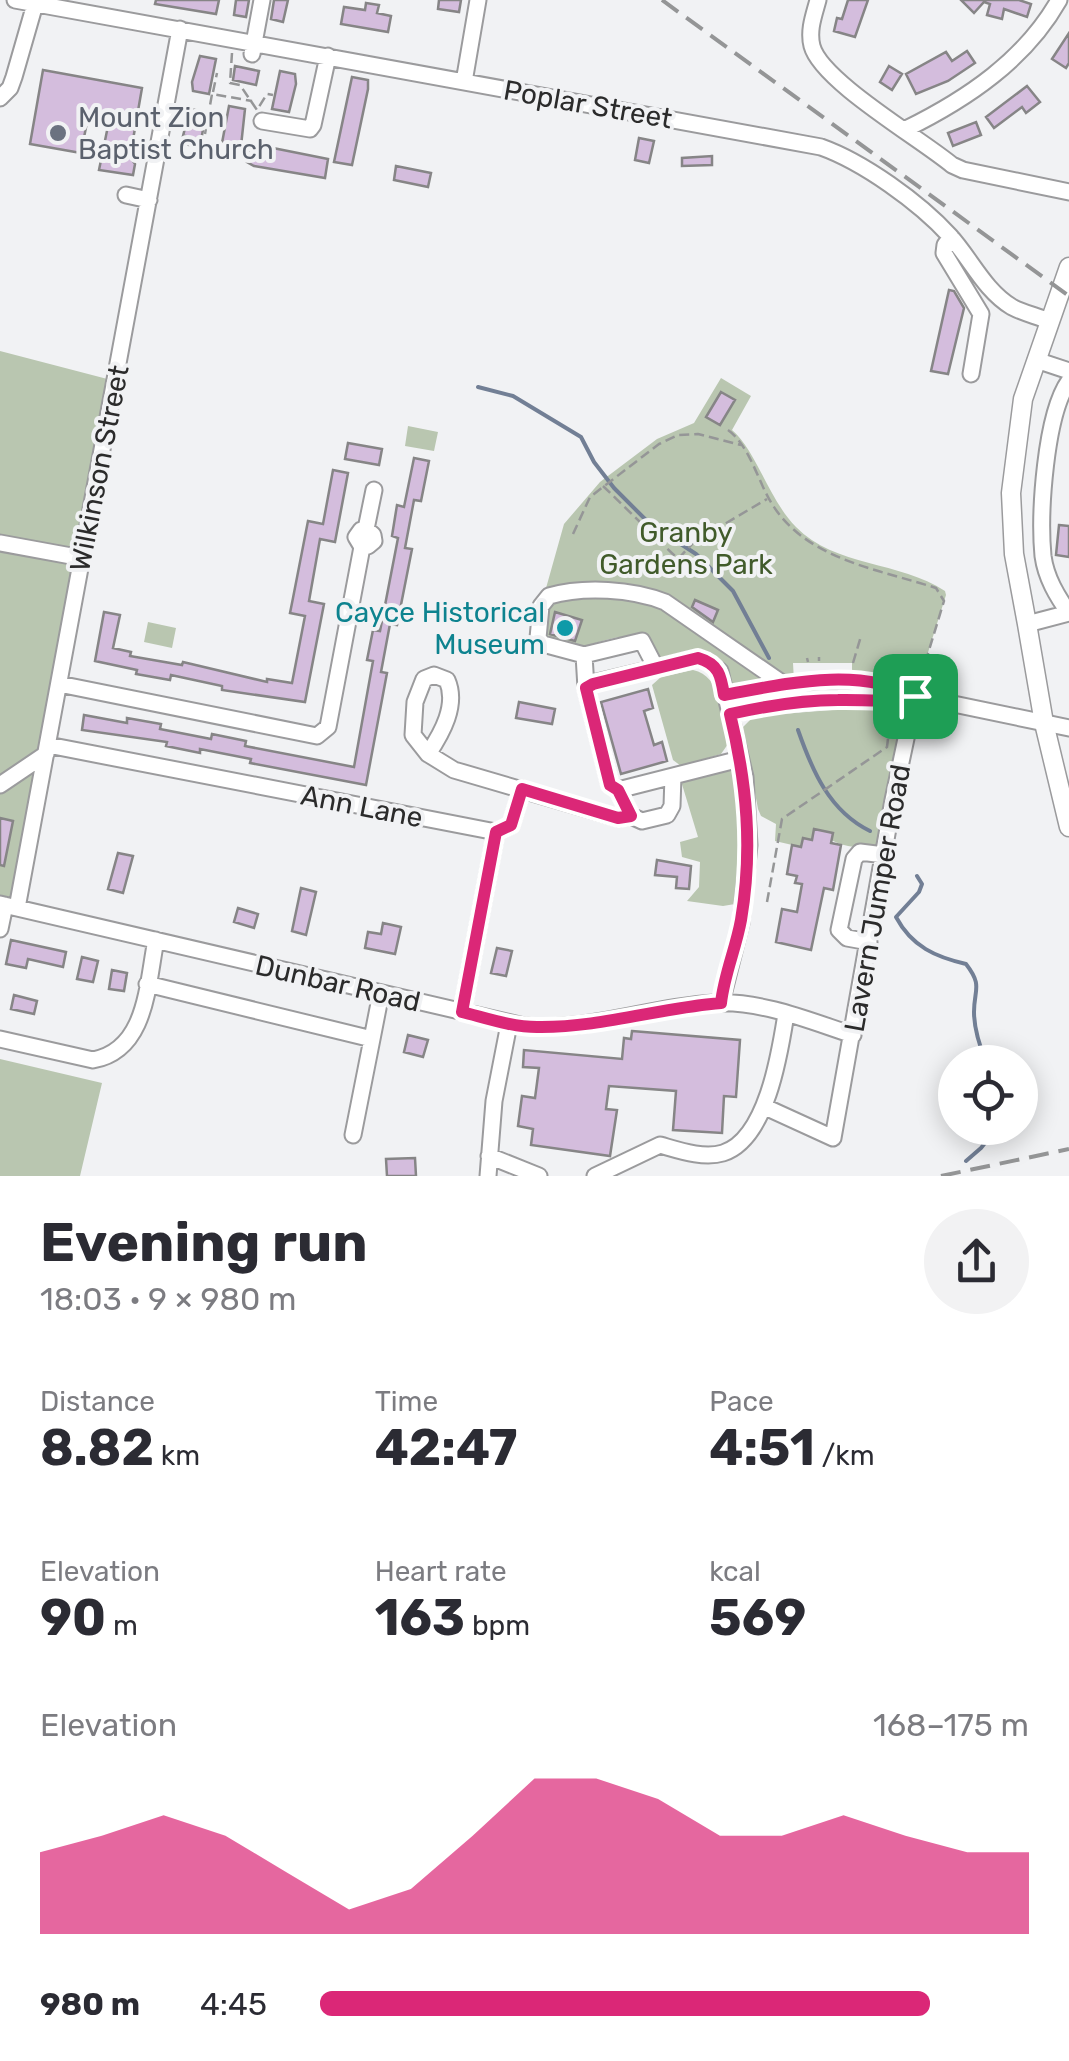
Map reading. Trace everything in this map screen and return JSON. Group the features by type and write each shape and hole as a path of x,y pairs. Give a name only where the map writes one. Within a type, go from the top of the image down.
{"main road":[{"path":"1069,267 1023,399 1011,493 1014,554 1026,624 1044,724 1069,826"}],"street":[{"name":"Poplar Street","path":"15,0 69,4 253,48 328,56 820,147 855,163 927,214 951,237 990,289 1013,307 1049,321"},
{"path":"253,48 262,0"},
{"path":"464,82 478,0"},
{"path":"818,0 810,35 822,66 963,170 1069,192"},
{"path":"906,129 948,107 1004,66 1038,34 1059,0"},
{"path":"0,98 14,77 35,4"},
{"name":"Wilkinson Street","path":"0,929 47,750 180,29"},
{"path":"262,121 310,129 328,56"},
{"path":"126,195 149,200"},
{"path":"951,237 944,254 981,314 971,374"},
{"path":"1036,360 1069,371"},
{"path":"1026,624 1069,613 1049,578 1043,557 1054,408 1069,381"},
{"path":"59,684 317,736 328,727 362,547 374,541 372,532 366,529 374,490"},
{"path":"0,543 82,558"},
{"path":"656,668 642,641 584,655 543,644 538,638 541,606 549,596 574,592 647,595 666,602 782,682"},
{"path":"584,655 586,688 610,785 618,790 631,816"},
{"path":"586,688 698,658 720,671 748,801 741,923 721,1003"},
{"path":"724,695 782,682 896,686 915,696 1069,728"},
{"path":"730,714 784,702 893,702 915,696"},
{"name":"Lavern Jumper Road","path":"765,1107 833,1138 915,696"},
{"path":"0,784 47,750"},
{"name":"Ann Lane","path":"47,750 496,832"},
{"path":"428,754 454,770 618,818 631,816 642,821 667,815 672,806 673,776"},
{"path":"618,790 740,759"},
{"path":"462,1012 496,832 511,825 522,789"},
{"path":"869,942 847,938 840,930 854,859 860,852 884,855"},
{"name":"Dunbar Road","path":"7,905 509,1024 595,1024 678,1006 721,1003 786,1014 853,1035"},
{"path":"0,1040 93,1060 108,1058 134,1034 156,940"},
{"path":"148,984 372,1039"},
{"path":"353,1135 382,993"},
{"path":"594,1176 660,1145 690,1153 724,1153 748,1133 765,1107 786,1014"},
{"path":"488,1176 494,1101 509,1024"},
{"path":"489,1156 538,1176"}],"path":[{"path":"234,47 228,80 240,85 257,110 267,94 273,95"},
{"path":"206,134 217,73"},
{"path":"212,94 253,101"},
{"path":"728,430 742,446 769,498 794,532 838,558 936,588 944,601 915,696"},
{"path":"573,534 582,510 603,486 660,444 678,435 698,434 742,446"},
{"path":"603,486 678,559 694,542 769,498"},
{"path":"853,663 860,636"},
{"path":"766,902 782,819 887,747 893,702"}],"green space":[{"path":"0,351 115,381 17,908 0,904"},
{"name":"Granby Gardens Park","path":"721,378 751,396 732,430 796,527 829,550 908,574 945,591 919,681 852,675 852,663 793,663 794,681 725,695 717,673 703,664 664,669 649,648 635,638 618,637 592,644 584,655 543,644 541,606 564,524 600,482 657,439 694,423"},
{"path":"408,426 438,432 434,451 405,446"},
{"path":"148,622 176,628 172,648 144,642"},
{"path":"693,670 703,674 716,689 728,744 721,754 681,766 673,760 652,685 661,677"},
{"path":"897,708 901,716 882,832 876,845 844,845 814,829 812,840 803,838 801,847 775,841 776,824 761,816 758,809 743,727 754,716"},
{"path":"732,769 737,775 743,830 735,904 687,901 699,887 700,862 682,857 680,842 698,837 681,781"},
{"path":"0,1059 102,1083 80,1176 0,1176"}],"building":[{"path":"156,0 219,0 216,14 155,4"},
{"path":"236,0 249,0 246,17 234,15"},
{"path":"274,0 288,0 283,22 271,19"},
{"path":"439,0 461,0 459,12 438,9"},
{"path":"848,0 868,0 855,37 834,31"},
{"path":"961,0 1019,0 1031,4 1027,17 1004,9 1002,19 987,15 990,4 984,2 974,13"},
{"path":"366,3 379,5 377,13 391,16 388,32 341,24 344,7 365,10"},
{"path":"1069,33 1069,63 1066,68 1052,59"},
{"path":"967,51 975,63 948,81 916,94 906,74 946,52 952,61"},
{"path":"200,56 216,59 209,94 193,91"},
{"path":"235,66 259,71 256,85 233,80"},
{"path":"889,66 902,74 892,90 880,82"},
{"name":"Mount Zion Baptist Church","path":"43,70 142,88 130,157 135,164 133,175 99,170 109,121 88,117 81,153 30,144"},
{"path":"280,71 295,74 289,112 272,109"},
{"path":"352,77 368,80 368,89 352,165 334,162"},
{"path":"1027,86 1040,102 1026,113 1022,107 994,128 986,117"},
{"path":"229,106 245,109 241,146 222,143"},
{"path":"190,109 206,112 200,147 184,144"},
{"path":"976,122 981,135 953,146 948,133"},
{"path":"639,138 654,141 649,163 635,160"},
{"path":"258,145 328,159 325,178 254,166 247,162 250,147"},
{"path":"712,156 712,165 682,166 682,158"},
{"path":"396,166 431,173 428,187 394,180"},
{"path":"949,290 954,291 964,308 948,374 931,371"},
{"path":"721,392 735,400 720,425 706,417"},
{"path":"348,443 382,449 379,465 345,459"},
{"path":"414,458 429,461 421,501 414,500 405,548 412,549 397,625 390,624 381,672 387,673 366,785 250,763 251,759 200,749 200,753 166,746 167,742 82,730 84,715 127,723 127,718 161,724 160,729 211,739 212,734 246,741 245,746 354,767 373,661 367,660 373,630 380,631 398,538 392,536 397,505 404,507"},
{"path":"333,470 348,473 335,542 320,539 309,601 324,604 305,702 222,690 222,686 171,675 170,680 136,674 137,670 95,661 104,612 120,615 113,648 131,652 130,656 182,665 183,662 267,682 292,683 305,616 290,613 308,521 323,524"},
{"path":"1059,525 1069,526 1069,557 1056,555"},
{"path":"695,600 718,610 713,622 692,607"},
{"name":"Cayce Historical Museum","path":"555,612 582,620 575,641 550,634"},
{"path":"648,689 653,708 644,711 654,745 662,742 667,761 621,774 601,702"},
{"path":"519,702 555,709 552,724 516,718"},
{"path":"0,818 13,821 4,866 0,865"},
{"path":"814,829 833,833 831,843 841,845 833,890 824,888 811,950 776,942 782,909 797,912 802,884 795,883 797,876 787,874 792,845 801,847 803,838 812,840"},
{"path":"118,853 133,856 123,893 108,889"},
{"path":"657,860 691,866 689,889 676,888 677,877 655,875"},
{"path":"301,888 316,892 306,935 292,931"},
{"path":"238,908 258,914 254,928 234,922"},
{"path":"383,923 401,927 395,954 365,948 368,932 381,934"},
{"path":"11,940 66,952 63,967 28,959 26,968 6,964"},
{"path":"497,948 512,951 506,976 491,973"},
{"path":"82,957 98,961 93,982 77,979"},
{"path":"112,970 127,973 124,991 109,989"},
{"path":"14,995 37,1001 34,1014 11,1009"},
{"path":"632,1031 740,1040 736,1097 724,1096 722,1133 673,1130 676,1091 609,1086 606,1109 617,1110 610,1156 531,1145 533,1129 518,1126 522,1096 535,1098 539,1068 523,1067 524,1050 622,1059 624,1038 631,1039"},
{"path":"408,1035 428,1040 423,1057 404,1052"},
{"path":"415,1158 416,1176 387,1176 386,1159"}],"waterway":[{"path":"478,387 513,396 581,437 614,488 650,524 696,554 733,591 769,658"},
{"path":"798,730 809,760 833,801 870,831"},
{"path":"917,876 922,884 919,892 896,917 917,943 935,954 966,964 971,971 980,1045"},
{"path":"966,1161 983,1145"}],"railway":[{"path":"662,0 1069,296"},
{"path":"941,1176 1069,1149"}],"place":[{"name":"Mount Zion Baptist Church","path":"58,133"},
{"name":"Cayce Historical Museum","path":"565,628"}],"route":[{"path":"698,658 720,671 724,695 782,682 822,681 896,686 915,696 893,702 784,702 730,714 745,778 749,846 741,923 721,1003 678,1006 572,1026 524,1026 462,1012 496,832 511,825 522,789 618,818 631,816 618,790 610,785 586,688 698,658"}]}
